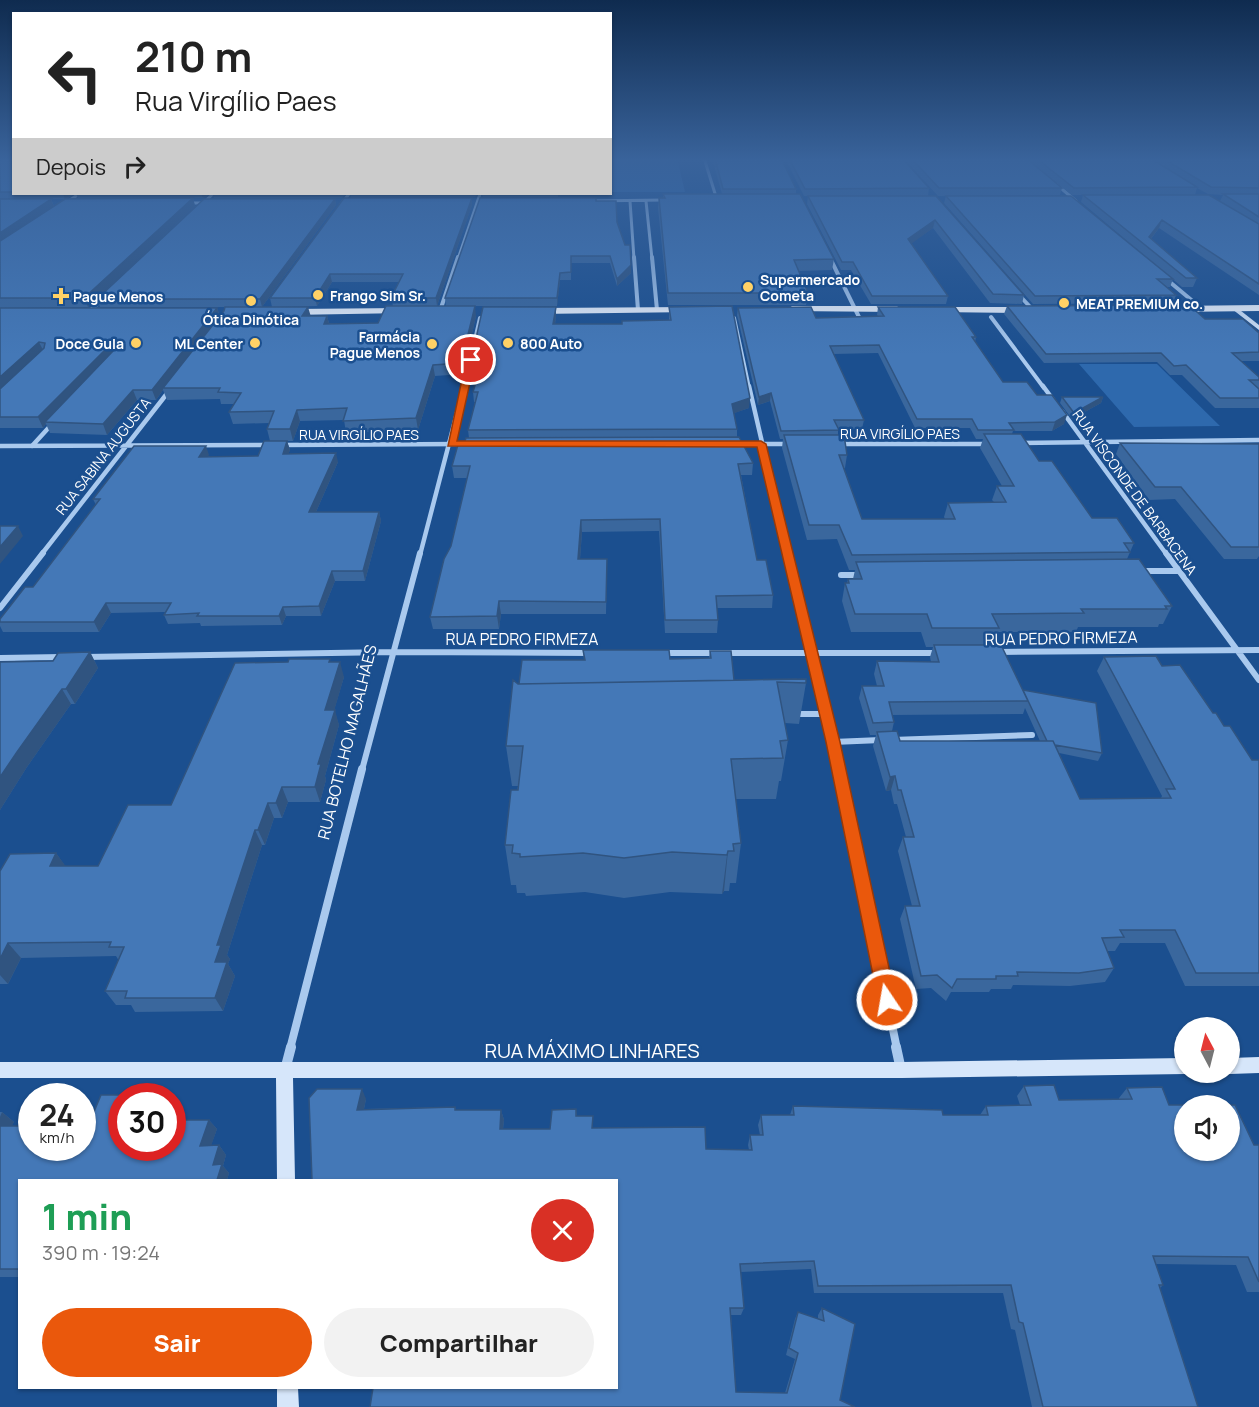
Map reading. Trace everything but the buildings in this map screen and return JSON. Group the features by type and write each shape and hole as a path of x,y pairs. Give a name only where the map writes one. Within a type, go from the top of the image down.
{"main road":[{"path":"1259,308 1201,308 1165,312 1259,316"},
{"path":"638,310 657,310 701,314 524,314 638,310"},
{"path":"1038,312 991,317 930,313 1038,312"},
{"path":"781,313 907,313"},
{"path":"724,314 735,314 746,318"},
{"path":"285,315 413,315"}],"street":[{"path":"440,314 470,224"},
{"path":"632,224 638,310"},
{"path":"648,224 657,310"},
{"path":"828,254 857,313"},
{"path":"1164,276 1201,308"},
{"path":"1012,286 1038,312"},
{"path":"89,315 105,297"},
{"path":"1234,308 1259,328"},
{"path":"735,314 761,444 833,742 902,1070"},
{"name":"RUA BOTELHO MAGALHÃES","path":"286,1179 284,1071 392,652 451,444 480,315"},
{"name":"RUA VISCONDE DE BARBACENA","path":"991,317 1086,443 1176,571 1259,680"},
{"name":"RUA SABINA AUGUSTA","path":"0,608 176,382"},
{"path":"32,446 53,423"},
{"path":"1016,444 1259,440"},
{"name":"RUA VIRGÍLIO PAES","path":"0,446 475,444"},
{"path":"726,444 796,444"},
{"name":"RUA VIRGÍLIO PAES","path":"831,444 993,444"},
{"path":"1130,571 1176,571"},
{"path":"841,575 864,575"},
{"name":"RUA PEDRO FIRMEZA","path":"988,652 1259,650"},
{"name":"RUA PEDRO FIRMEZA","path":"0,658 392,652 595,653"},
{"path":"655,653 940,653"},
{"path":"791,714 826,714"},
{"path":"833,742 1032,735"},
{"path":"1240,1066 1259,1065"},
{"name":"RUA MÁXIMO LINHARES","path":"0,1070 902,1070 1174,1066"},
{"path":"288,1389 288,1407"}],"shaded area":[{"path":"1079,364 1157,364 1220,426 1134,427"}],"place":[{"name":"Supermercado Cometa","path":"748,287"},
{"name":"Frango Sim Sr.","path":"318,295"},
{"name":"Pague Menos","path":"61,296"},
{"name":"Ótica Dinótica","path":"251,301"},
{"name":"MEAT PREMIUM co.","path":"1064,303"},
{"name":"Doce Gula","path":"136,343"},
{"name":"ML Center","path":"255,343"},
{"name":"800 Auto","path":"508,343"},
{"name":"Farmácia Pague Menos","path":"432,344"}],"route":[{"path":"471,360 451,444 761,444 833,742 887,1000"}]}
